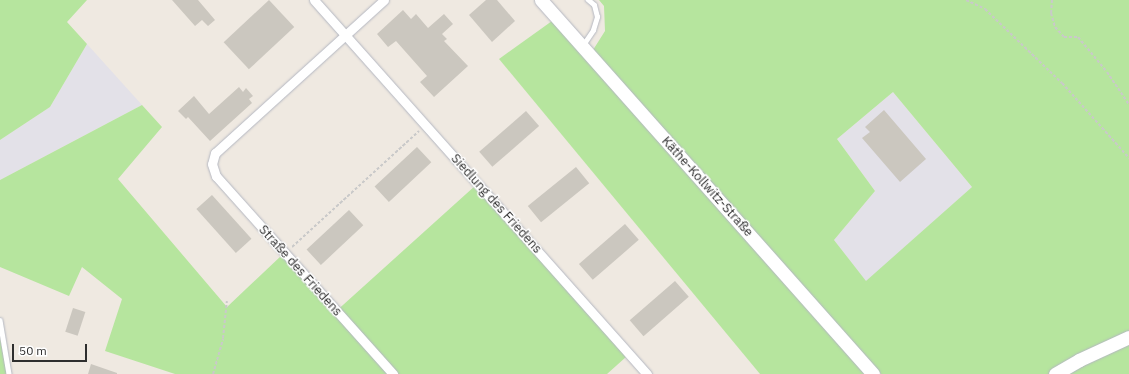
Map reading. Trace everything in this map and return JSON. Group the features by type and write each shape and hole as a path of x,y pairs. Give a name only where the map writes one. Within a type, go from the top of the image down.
{"main road":[{"name":"Käthe-Kollwitz-Straße","path":"541,0 873,374"},
{"path":"1055,374 1079,360 1129,337"}],"street":[{"name":"Siedlung des Friedens","path":"314,0 647,374"},
{"path":"345,34 384,0"},
{"name":"Straße des Friedens","path":"345,34 215,153 212,164 216,176 393,374"}],"lane":[{"path":"582,46 593,30 597,17 594,5 588,0"},
{"path":"0,320 8,374"}],"path":[{"path":"966,0 984,9 1062,82 1129,158"},
{"path":"1052,0 1051,13 1055,27 1064,37 1078,37 1107,72 1129,105"},
{"path":"285,253 426,125"},
{"path":"214,374 223,338 226,301"}],"shaded area":[{"path":"87,44 142,105 0,180 0,140 50,107"},
{"path":"893,92 972,187 866,282 834,240 875,191 837,139"}],"green space":[{"path":"0,0 87,0 67,22 87,44 50,107 0,140"},
{"path":"599,0 1129,0 1129,374 881,374 593,50 605,31 604,6","holes":["893,92 972,187 866,281 834,240 875,191 837,139"]},
{"path":"552,21 867,374 760,374 499,59"},
{"path":"142,105 162,127 118,179 227,307 282,255 333,314 476,185 626,357 607,374 175,374 105,351 122,299 82,267 69,296 0,267 0,180"},
{"path":"0,338 7,374 0,374"}],"building":[{"path":"172,0 198,0 215,20 208,26 202,20 195,26"},
{"path":"269,0 294,27 249,69 224,42"},
{"path":"486,0 497,0 515,21 492,42 469,15"},
{"path":"403,10 411,19 416,14 428,28 444,14 453,24 442,34 447,39 444,41 468,66 434,97 420,82 427,76 396,41 388,47 377,34"},
{"path":"239,87 243,92 246,88 253,96 249,99 252,103 210,141 188,117 186,119 178,111 194,96 209,114"},
{"path":"884,110 926,159 900,182 862,138 870,132 865,127"},
{"path":"526,111 539,126 492,167 479,152"},
{"path":"417,147 431,162 389,202 375,187"},
{"path":"576,167 589,183 541,222 528,206"},
{"path":"212,195 251,239 236,253 196,209"},
{"path":"349,210 363,225 321,265 307,250"},
{"path":"625,224 639,240 593,280 579,264"},
{"path":"675,281 689,297 643,336 630,320"},
{"path":"73,308 85,312 78,336 65,332"},
{"path":"91,364 117,373 117,374 88,374"}]}
